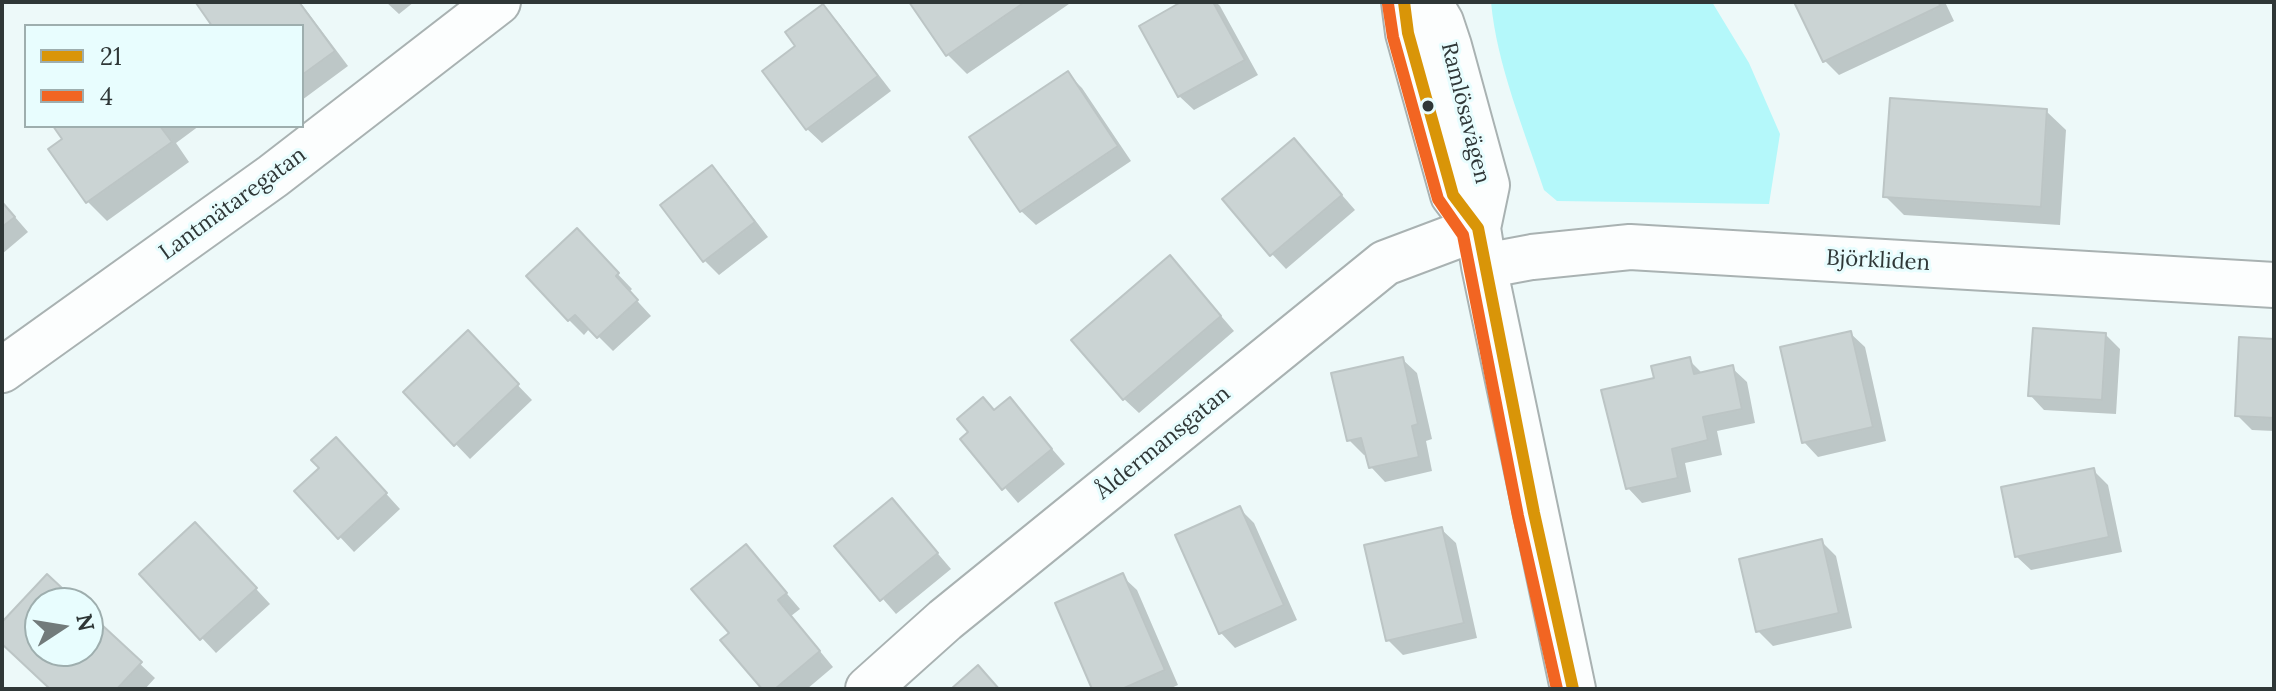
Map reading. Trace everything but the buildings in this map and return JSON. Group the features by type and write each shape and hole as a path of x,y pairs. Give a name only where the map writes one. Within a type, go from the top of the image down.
{"street":[{"name":"Lantmätaregatan","path":"2,370 273,176 498,2"},
{"name":"Ramlösavägen","path":"1404,2 1408,33 1453,195 1481,247 1573,689"},
{"name":"Ramlösavägen","path":"1429,2 1441,22 1487,185 1481,247"},
{"name":"Björkliden","path":"1481,247 1532,257 1630,247 2274,285"},
{"name":"Åldermansgatan","path":"868,689 945,620 1385,263 1481,247"}],"shaded area":[{"path":"1491,2 1712,2 1749,63 1780,134 1769,204 1557,201 1544,190 1520,121 1499,50"}],"transit line":[{"name":"21","path":"1404,2 1408,33 1453,195 1478,228 1534,513 1573,689"},
{"name":"4","path":"1388,4 1393,37 1438,199 1463,235 1518,516 1557,689"}]}
